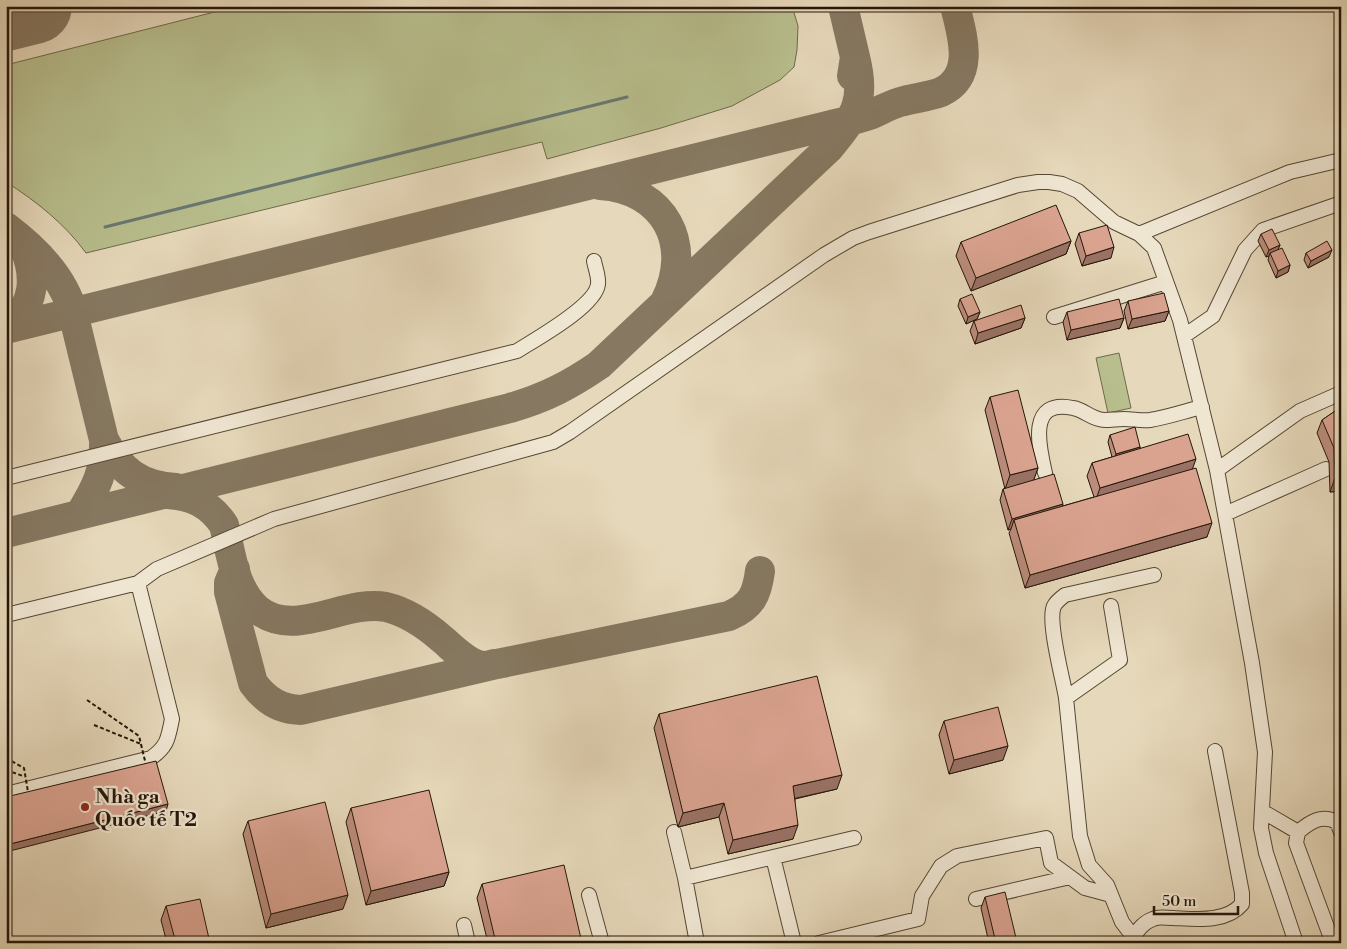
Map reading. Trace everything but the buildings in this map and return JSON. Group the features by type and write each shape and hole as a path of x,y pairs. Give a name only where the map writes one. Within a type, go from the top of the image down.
{"lane":[{"path":"1139,234 1290,172 1341,160"},
{"path":"6,616 138,583 157,569 274,519 553,442 841,244 869,232 1018,185 1050,182 1062,184 1078,192 1114,222 1139,234 1154,248 1184,336 1217,470 1266,752 1260,828 1266,853 1296,943"},
{"path":"1184,336 1213,316 1245,250 1263,230 1341,203"},
{"path":"6,478 517,351 578,311 592,298 598,284 594,261"},
{"path":"1054,317 1166,282"},
{"path":"1217,470 1300,411 1341,393"},
{"path":"1045,473 1038,444 1038,427 1044,415 1056,407 1076,408 1094,419 1142,421 1202,407"},
{"path":"1225,514 1326,469"},
{"path":"1154,574 1065,595 1054,604 1052,612 1052,627 1066,698 1080,836 1089,865 1103,879 1122,922 1136,940 1145,922 1156,918 1221,918 1236,911 1242,904 1242,893 1215,750"},
{"path":"6,794 151,758 161,751 167,741 172,719 138,583"},
{"path":"1066,698 1120,660 1111,606"},
{"path":"1262,811 1298,832"},
{"path":"1336,943 1331,938 1296,843 1298,832 1318,818 1332,819 1336,822 1341,832"},
{"path":"674,832 697,943"},
{"path":"685,878 854,838"},
{"path":"819,943 918,919 922,896 941,866 957,856 1046,838 1051,863 1085,888 1111,895"},
{"path":"773,857 794,943"},
{"path":"976,899 1070,877"},
{"path":"589,895 602,943"},
{"path":"464,924 468,943"}],"path":[{"path":"87,700 139,736 147,770"},
{"path":"94,725 141,744"},
{"path":"6,758 24,768 29,797"},
{"path":"6,770 25,777"}],"green space":[{"path":"238,6 792,6 798,26 797,50 794,67 780,80 732,106 661,128 547,159 542,142 86,253 69,232 49,214 6,182 6,65"},
{"path":"1119,353 1131,408 1108,413 1096,358"}],"waterway":[{"path":"105,227 627,97"}],"taxiway":[{"path":"843,6 855,57 852,76"},
{"path":"6,329 852,120 900,102 936,94 952,85 959,76 963,65 963,41 955,6"},
{"path":"6,533 510,408 535,400 578,379 599,365 829,148 846,126 856,107 859,85 855,57"},
{"path":"600,185 623,189 642,197 657,209 668,224 674,241 676,260 673,281 665,302"},
{"path":"6,227 27,244 47,265 63,288 73,313 104,440 101,470 91,496 80,514"},
{"path":"6,327 24,310 29,300 32,277 27,254 22,243"},
{"path":"104,440 117,460 133,475 152,484 176,488"},
{"path":"167,494 184,496 200,502 219,518 224,525 234,570 243,591 257,609 271,617 287,621 303,620 353,608 386,607 401,612 423,624 471,662 483,666 494,664"},
{"path":"235,569 229,583 229,592 253,683 268,699 280,706 293,710 301,710 497,664 729,616 743,608 752,598 760,571"}],"runway":[{"path":"6,13 34,6"}],"place":[{"name":"Nhà ga Quốc tế T2","path":"85,807"}]}
